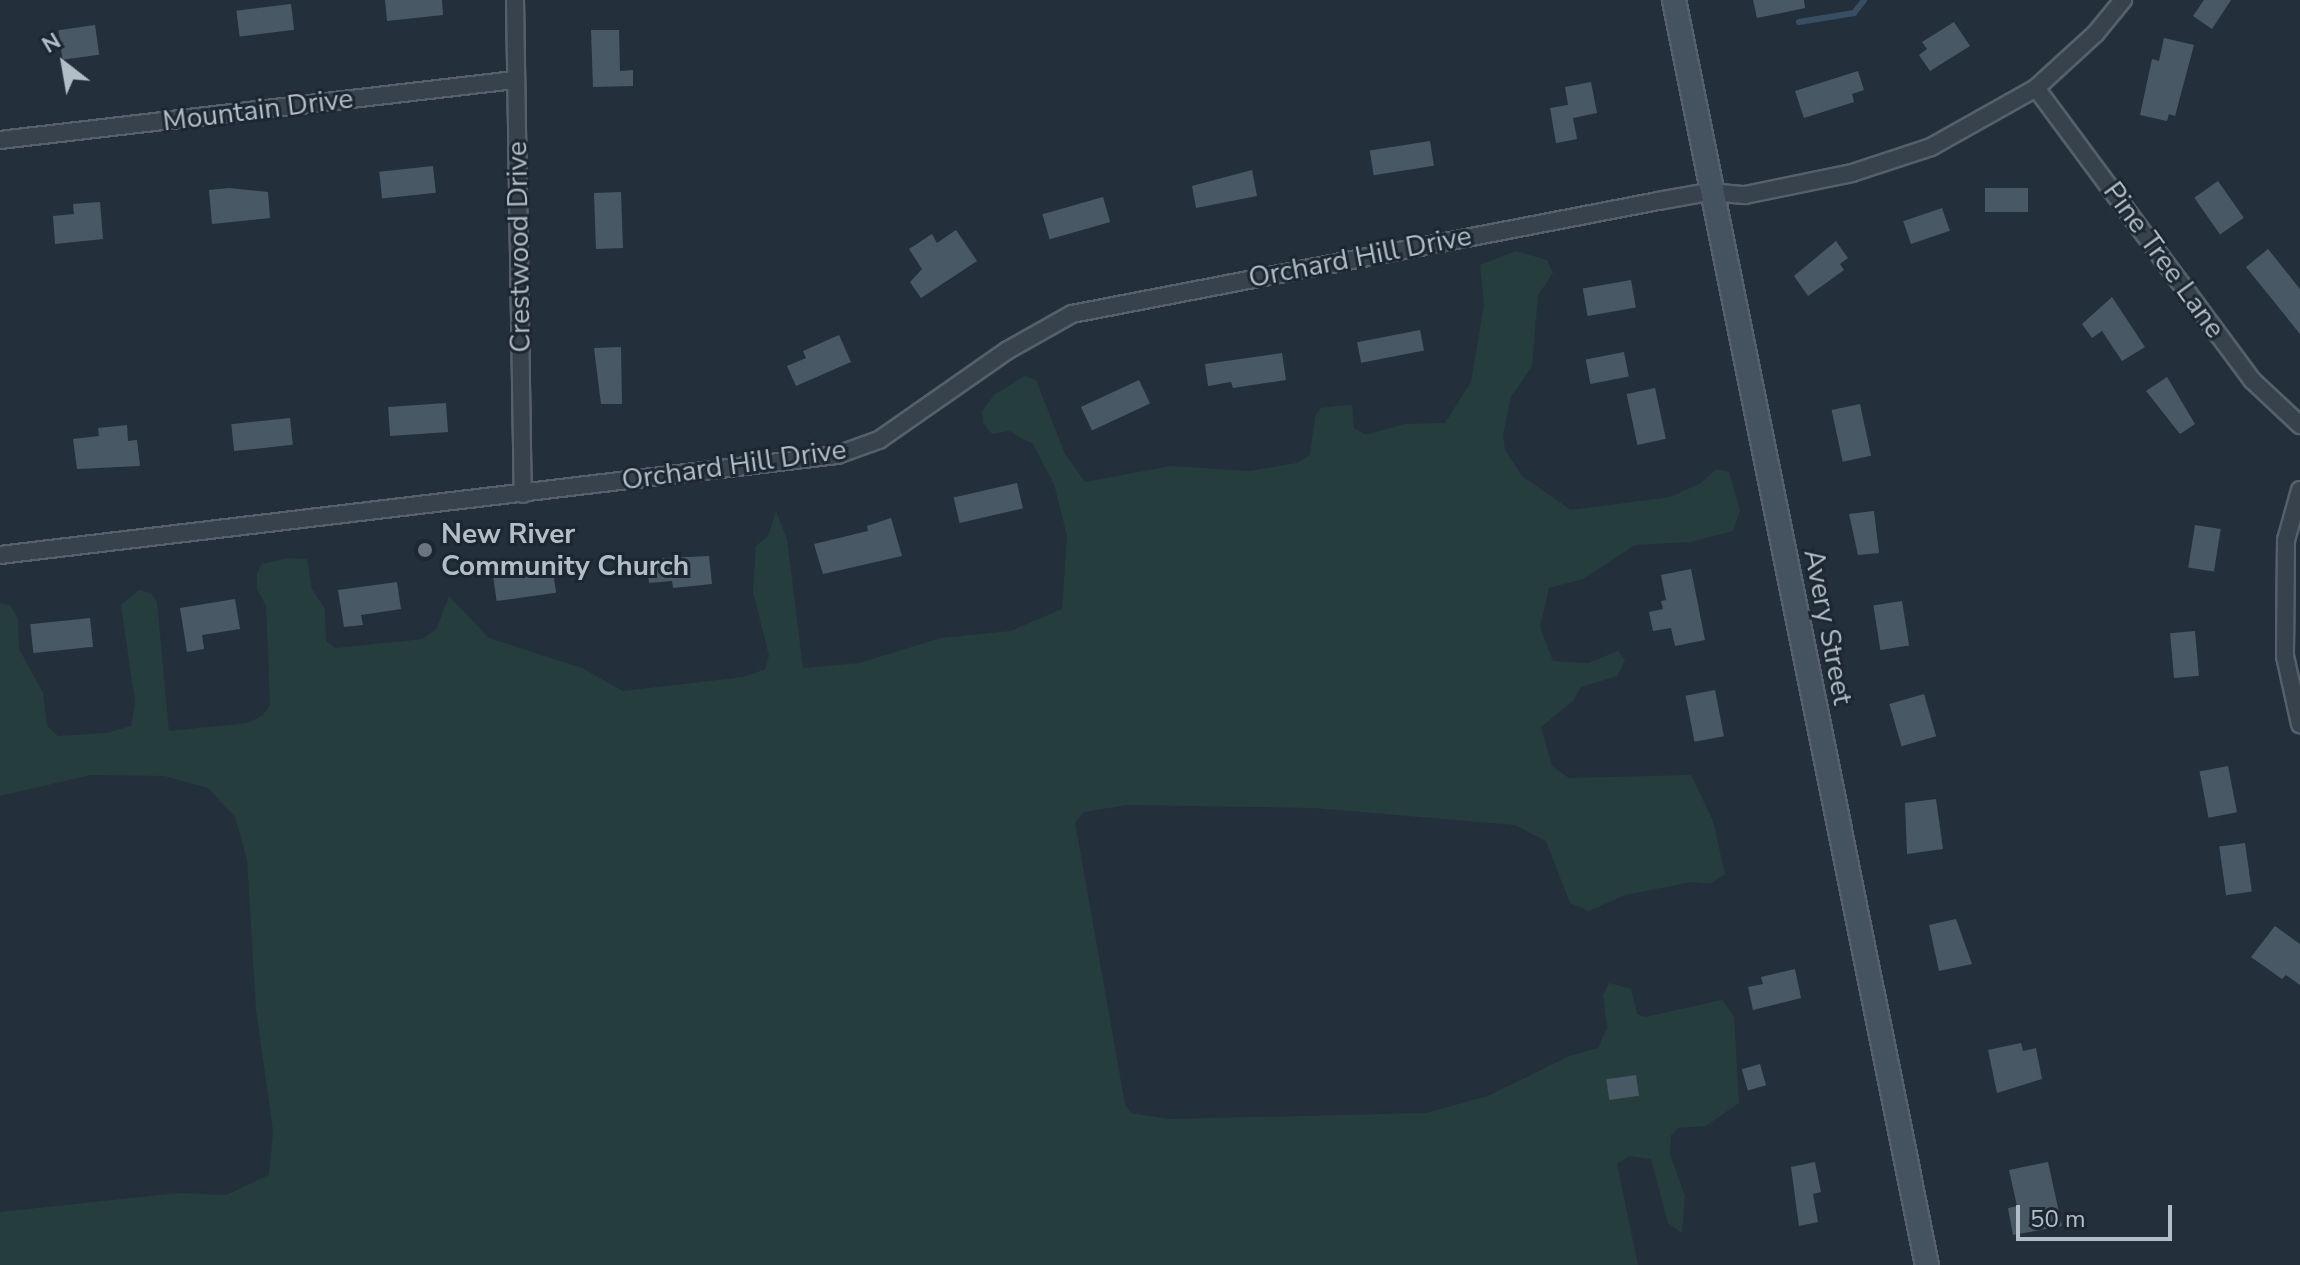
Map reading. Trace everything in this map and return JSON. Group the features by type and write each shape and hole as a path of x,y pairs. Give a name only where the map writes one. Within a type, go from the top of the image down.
{"main road":[{"name":"Avery Street","path":"1674,0 1709,192 1927,1265"}],"street":[{"name":"Crestwood Drive","path":"515,0 523,494"},
{"name":"Orchard Hill Drive","path":"0,555 837,455 879,440 1008,350 1072,314 1709,192 1745,195 1852,173 1931,147 2036,88 2096,33 2123,0"},
{"name":"Mountain Drive","path":"0,140 515,80"},
{"name":"Pine Tree Lane","path":"2036,88 2252,380 2300,425"},
{"path":"2300,490 2286,540 2285,656 2300,724"}],"green space":[{"path":"1516,251 1547,260 1553,273 1538,295 1532,366 1511,397 1503,435 1505,450 1522,476 1571,510 1670,497 1701,483 1716,469 1729,472 1740,510 1733,531 1691,542 1635,545 1583,579 1549,588 1540,627 1553,661 1588,663 1618,651 1625,660 1617,676 1581,687 1573,701 1541,727 1552,766 1569,778 1691,775 1713,821 1725,874 1710,884 1692,882 1625,895 1589,911 1570,903 1546,841 1515,825 1313,808 1127,805 1084,812 1075,822 1125,1104 1131,1113 1169,1119 1426,1113 1488,1096 1569,1056 1598,1048 1607,1028 1603,995 1609,983 1631,989 1637,1014 1645,1017 1722,1000 1734,1016 1739,1103 1706,1126 1678,1128 1671,1135 1670,1154 1685,1196 1682,1233 1668,1223 1651,1159 1629,1156 1617,1164 1638,1265 0,1265 0,1212 178,1193 226,1195 269,1175 273,1131 256,1009 247,860 235,817 208,788 164,776 91,775 0,796 0,603 10,605 18,619 19,649 43,693 47,726 58,736 106,733 131,726 135,702 121,605 139,590 151,593 157,602 169,731 248,723 263,715 270,705 266,606 257,589 257,573 262,564 289,558 307,559 312,589 325,609 326,641 336,648 423,639 437,628 449,596 489,638 582,668 623,691 744,677 765,669 769,656 753,591 756,546 768,536 776,511 787,539 803,668 859,663 941,638 1011,631 1062,609 1067,536 1054,484 1033,444 1009,431 992,434 983,423 982,411 995,394 1025,376 1036,380 1065,454 1085,482 1171,466 1249,471 1297,463 1310,455 1315,416 1321,408 1352,405 1354,428 1366,435 1404,424 1445,423 1471,382 1484,305 1480,265"}],"building":[{"path":"385,0 442,0 443,15 387,21"},
{"path":"1753,0 1804,0 1805,8 1757,18"},
{"path":"2204,0 2231,0 2212,29 2193,16"},
{"path":"291,4 294,30 240,37 236,11"},
{"path":"1954,22 1970,46 1930,71 1919,55 1927,49 1922,42"},
{"path":"95,25 99,55 63,60 58,30"},
{"path":"591,30 619,30 620,71 633,70 633,86 593,87"},
{"path":"2164,38 2194,45 2175,116 2169,114 2167,121 2140,115 2152,59 2159,61"},
{"path":"1858,71 1864,90 1852,94 1854,102 1804,118 1795,91"},
{"path":"1591,82 1597,113 1573,118 1577,139 1556,143 1550,108 1568,105 1565,87"},
{"path":"1430,141 1434,166 1374,175 1370,151"},
{"path":"433,166 436,193 382,198 379,172"},
{"path":"1252,170 1257,196 1196,208 1192,186"},
{"path":"2218,181 2244,218 2220,234 2194,198"},
{"path":"229,188 268,192 270,218 212,224 209,190"},
{"path":"1985,188 2028,188 2028,212 1985,212"},
{"path":"621,192 623,248 596,249 594,193"},
{"path":"1103,197 1110,222 1050,239 1042,214"},
{"path":"100,202 103,239 55,244 53,216 74,214 73,204"},
{"path":"1942,208 1950,231 1911,244 1903,221"},
{"path":"956,230 977,261 921,298 910,282 922,269 909,249 932,234 937,243"},
{"path":"1836,241 1848,258 1840,264 1844,270 1808,296 1794,276"},
{"path":"2268,249 2300,289 2300,334 2246,267"},
{"path":"1631,280 1636,308 1588,316 1583,289"},
{"path":"2112,297 2145,347 2122,361 2102,331 2092,338 2082,324"},
{"path":"1420,330 1424,351 1361,363 1357,342"},
{"path":"839,335 851,362 796,386 787,366 806,358 803,351"},
{"path":"621,347 622,404 601,404 594,348"},
{"path":"1624,352 1629,377 1590,384 1586,359"},
{"path":"1282,353 1286,380 1233,388 1231,382 1208,386 1205,364"},
{"path":"2167,377 2195,424 2180,434 2146,391"},
{"path":"1139,380 1150,404 1092,431 1081,407"},
{"path":"1655,388 1666,439 1637,445 1627,394"},
{"path":"446,403 448,432 390,436 388,407"},
{"path":"1860,404 1871,456 1843,462 1832,410"},
{"path":"290,418 293,445 234,451 231,424"},
{"path":"127,425 128,441 137,440 140,466 77,469 73,439 99,436 98,428"},
{"path":"1017,483 1023,508 960,523 954,498"},
{"path":"1874,511 1879,553 1858,555 1849,514"},
{"path":"891,518 902,556 823,574 814,544 868,531 867,526"},
{"path":"2195,525 2221,529 2214,572 2188,567"},
{"path":"709,556 712,584 673,588 672,581 649,583 646,559"},
{"path":"552,564 556,593 497,601 493,572"},
{"path":"1691,569 1705,640 1675,646 1671,628 1653,631 1649,612 1663,609 1661,601 1666,600 1661,575"},
{"path":"397,582 401,609 361,615 363,625 344,627 338,590"},
{"path":"235,599 240,629 202,635 204,649 187,652 180,608"},
{"path":"1902,601 1909,645 1880,650 1873,606"},
{"path":"90,618 93,647 33,653 30,624"},
{"path":"2195,631 2199,676 2174,678 2170,633"},
{"path":"1715,690 1724,736 1695,742 1686,696"},
{"path":"1924,694 1936,736 1902,746 1889,704"},
{"path":"2228,766 2237,812 2209,818 2200,772"},
{"path":"1936,799 1943,849 1907,854 1905,803"},
{"path":"2245,843 2252,892 2226,895 2219,847"},
{"path":"1956,919 1972,964 1939,971 1929,925"},
{"path":"2275,926 2300,944 2300,985 2286,975 2282,979 2251,957"},
{"path":"1795,969 1801,998 1753,1010 1748,987 1763,984 1761,977"},
{"path":"2021,1043 2023,1051 2036,1048 2042,1079 1997,1093 1988,1050"},
{"path":"1760,1064 1766,1085 1748,1090 1742,1069"},
{"path":"1636,1075 1639,1096 1609,1100 1606,1079"},
{"path":"1815,1162 1821,1192 1813,1194 1818,1222 1799,1226 1791,1167"},
{"path":"2048,1162 2062,1226 2013,1235 2008,1208 2017,1206 2009,1170"}],"waterway":[{"path":"1799,22 1854,13 1864,0"}],"place":[{"name":"New River Community Church","path":"425,550"}]}
